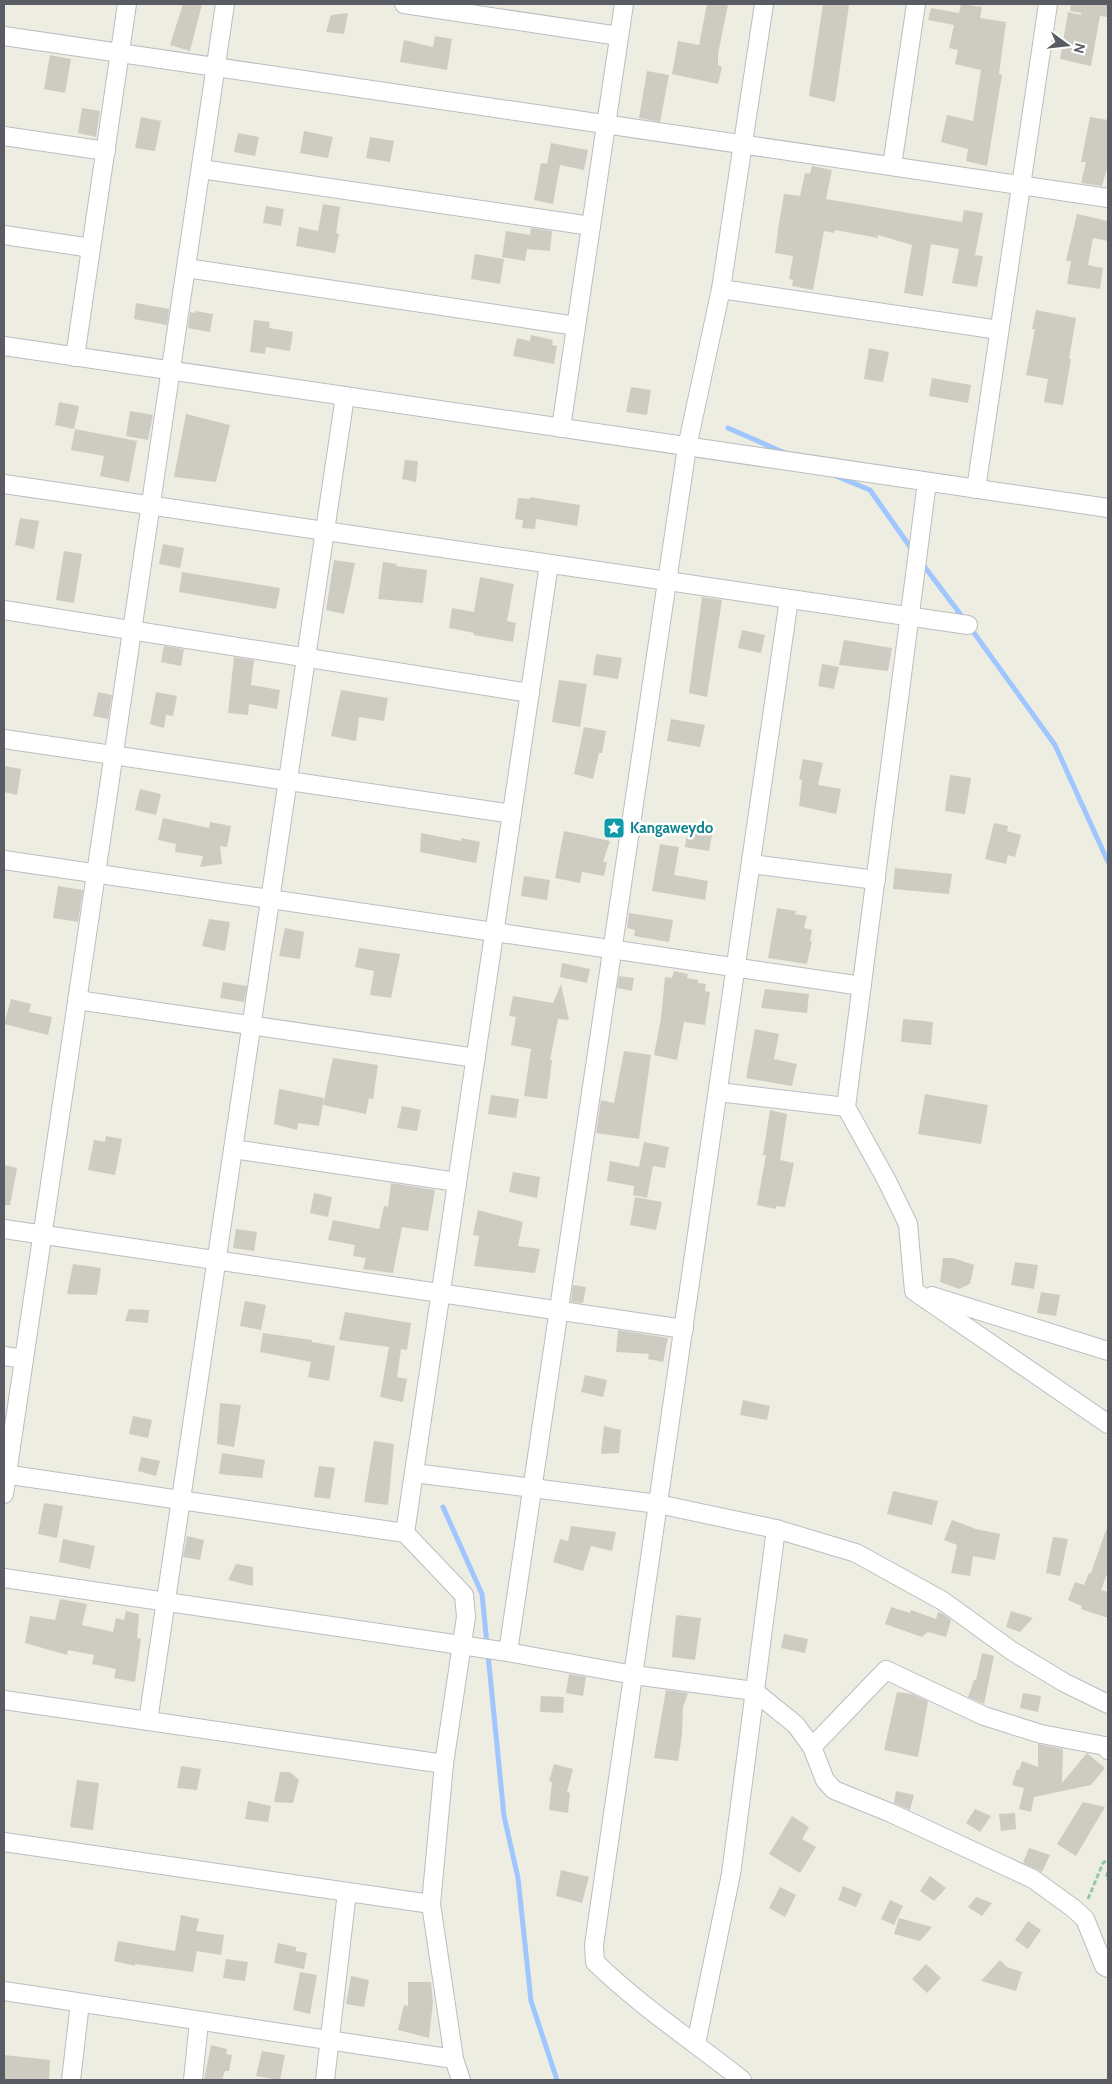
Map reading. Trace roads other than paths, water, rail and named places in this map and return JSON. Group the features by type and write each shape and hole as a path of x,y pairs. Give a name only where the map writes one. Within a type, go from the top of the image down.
{"street":[{"path":"75,357 128,4"},
{"path":"4,1494 5,1475 43,1235 225,4"},
{"path":"404,4 619,36"},
{"path":"561,428 624,4"},
{"path":"508,1652 687,446 721,289 764,4"},
{"path":"892,166 916,4"},
{"path":"976,489 1048,4"},
{"path":"4,36 1108,198"},
{"path":"4,136 106,151"},
{"path":"200,168 591,226"},
{"path":"4,235 91,248"},
{"path":"186,268 576,326"},
{"path":"721,289 999,330"},
{"path":"4,346 976,489 1108,504"},
{"path":"148,1721 345,396"},
{"path":"914,1291 908,1224 887,1181 846,1108 928,482"},
{"path":"4,484 968,625"},
{"path":"405,1534 549,564"},
{"path":"742,2080 657,2015 595,1962 594,1945 789,599"},
{"path":"4,610 530,693"},
{"path":"4,739 512,814"},
{"path":"4,860 862,986"},
{"path":"751,864 876,880"},
{"path":"77,1000 476,1058"},
{"path":"718,1092 846,1108"},
{"path":"233,1149 457,1182"},
{"path":"4,1229 684,1329"},
{"path":"914,1291 1108,1351"},
{"path":"914,1291 1108,1424"},
{"path":"4,1356 24,1359"},
{"path":"414,1473 658,1504 776,1528 856,1553 943,1601 1012,1651 1065,1683 1108,1704"},
{"path":"5,1475 405,1534 464,1595 466,1617 444,1764 431,1904 454,2059 462,2080"},
{"path":"696,2044 730,1874 776,1528"},
{"path":"4,1578 462,1647 508,1652 634,1675 754,1691 796,1725 812,1747 825,1780 834,1790 891,1813 1033,1879 1073,1908 1085,1920 1104,1966 1108,1968"},
{"path":"812,1747 886,1670 984,1716 1041,1734 1107,1742"},
{"path":"4,1700 444,1764"},
{"path":"4,1842 431,1904"},
{"path":"325,2080 347,1892"},
{"path":"4,1991 454,2059"},
{"path":"70,2080 80,2003"},
{"path":"193,2080 199,2021"},
{"path":"452,2080 454,2059"}],"waterway":[{"path":"728,428 785,453"},
{"path":"836,476 870,490 913,551"},
{"path":"921,562 964,619"},
{"path":"969,626 1055,745 1108,862"},
{"path":"443,1507 482,1594 504,1816 518,1878 531,2001 557,2080"}],"place":[{"name":"Kangaweydo","path":"614,828"}]}
